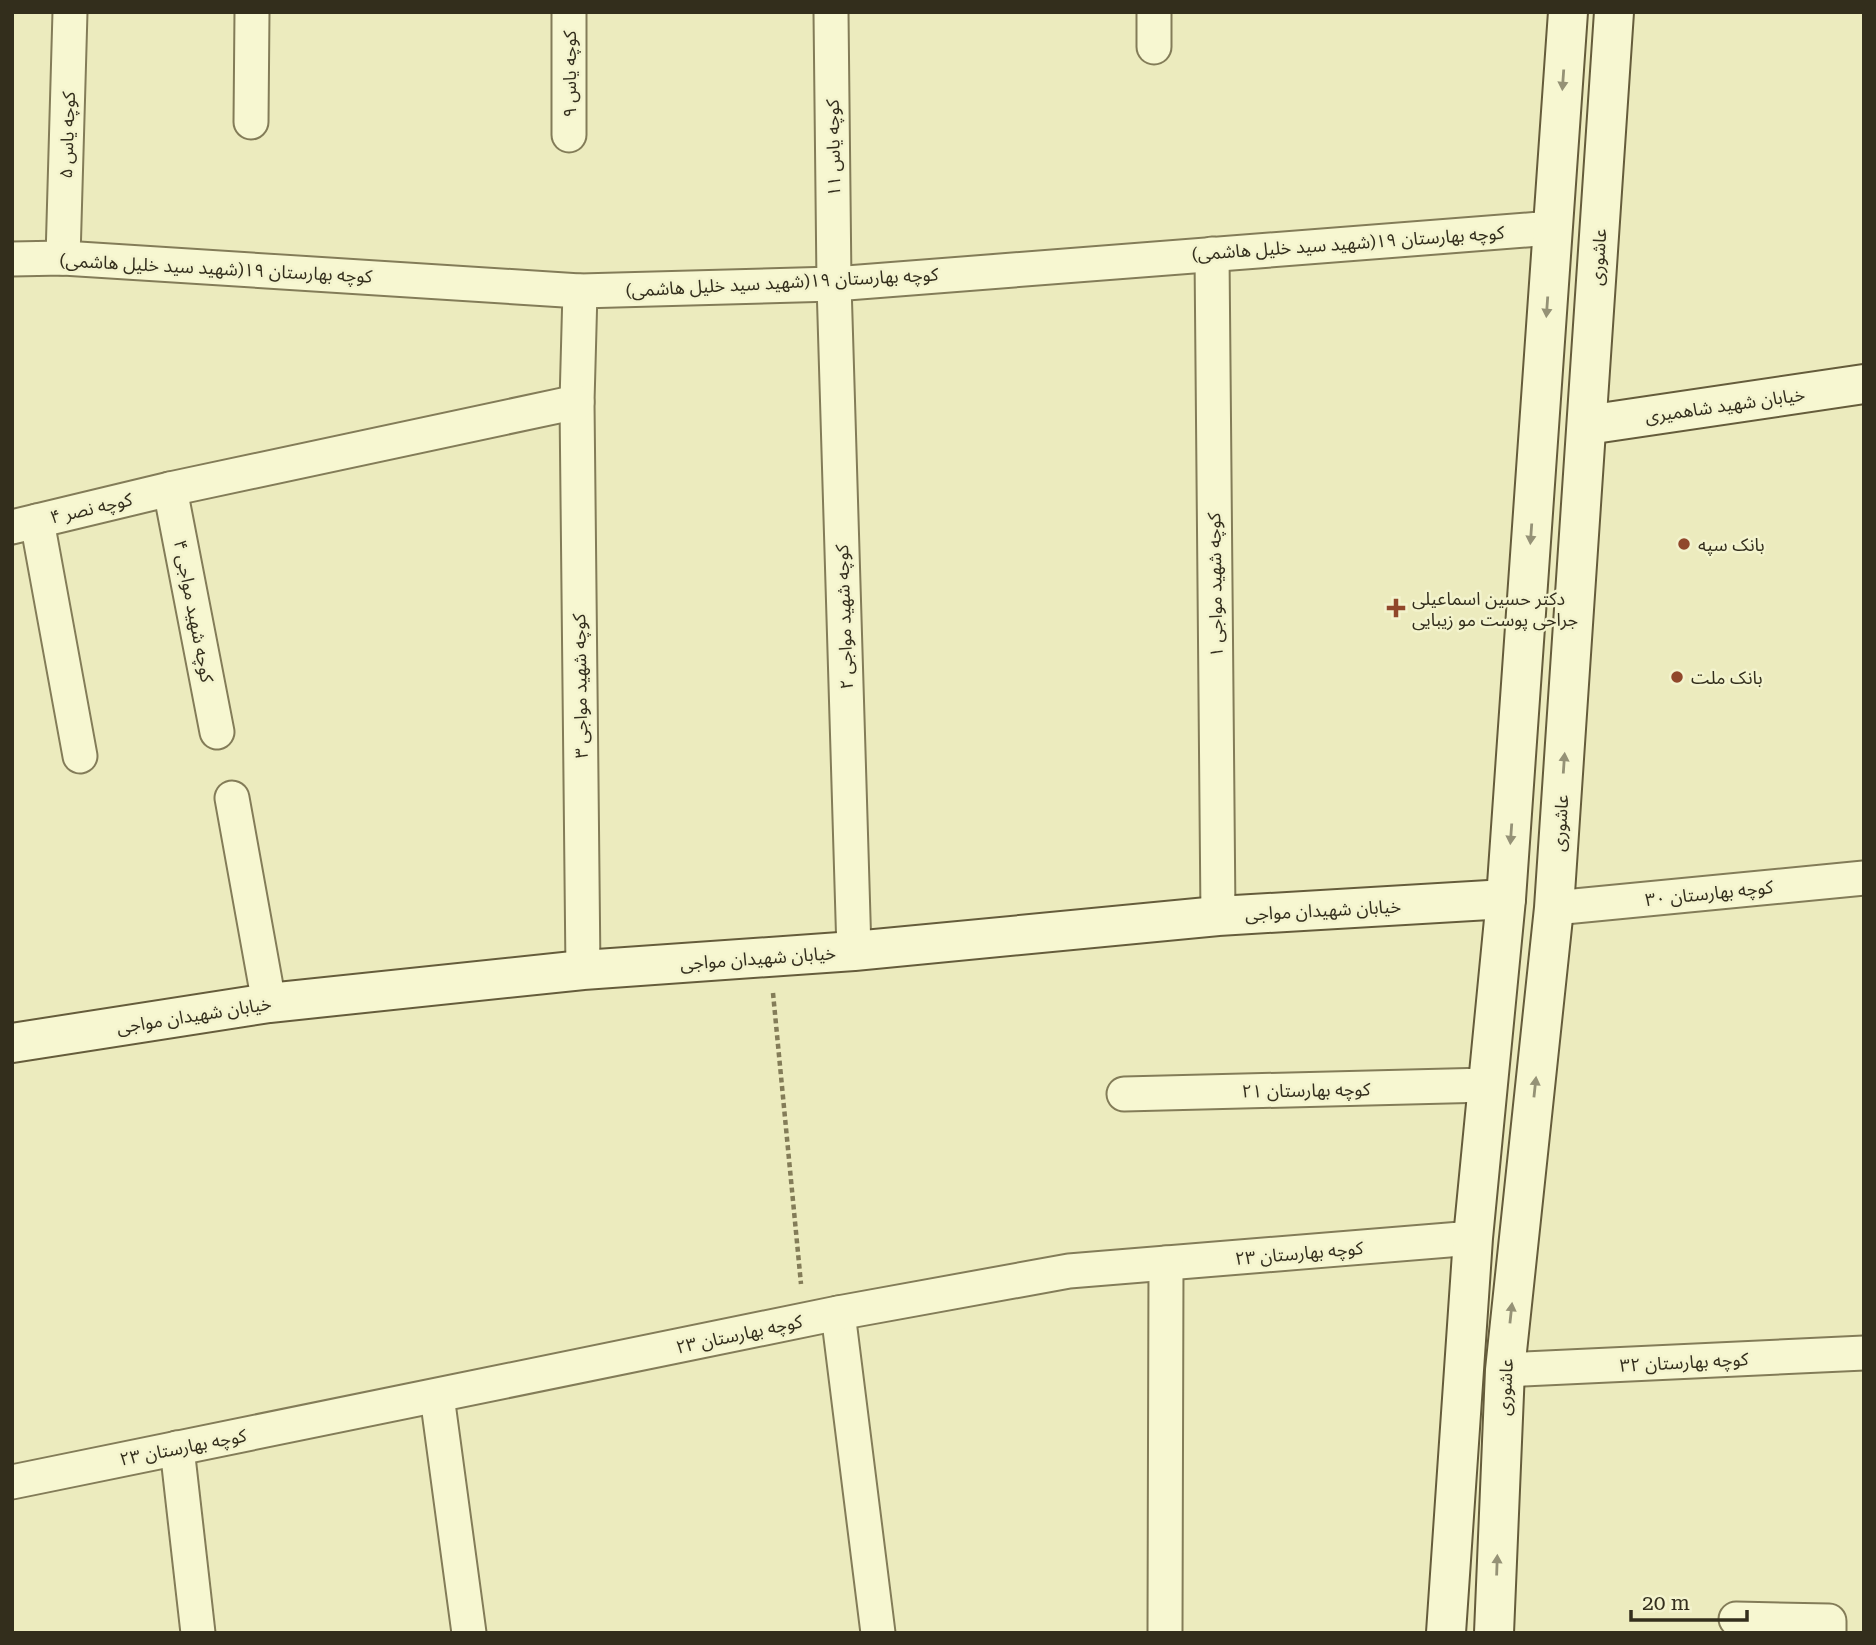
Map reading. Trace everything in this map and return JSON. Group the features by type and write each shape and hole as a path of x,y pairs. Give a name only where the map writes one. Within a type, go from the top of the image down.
{"street":[{"name":"کوچه یاس ۵","path":"63,258 71,12"},
{"path":"251,122 252,12"},
{"name":"کوچه یاس ۹","path":"569,12 569,135"},
{"name":"کوچه یاس ۱۱","path":"831,12 834,284"},
{"path":"1154,12 1154,47"},
{"path":"1446,1633 1473,1238 1506,899 1568,12"},
{"name":"عاشوری","path":"1494,1633 1505,1370 1554,908 1614,12"},
{"name":"کوچه بهارستان ۱۹(شهید سید خلیل هاشمی)","path":"12,259 63,258 580,291 834,284 1552,228"},
{"name":"کوچه شهید مواجی ۱","path":"1212,254 1218,916"},
{"name":"کوچه شهید مواجی ۲","path":"834,284 854,951"},
{"name":"کوچه شهید مواجی ۳","path":"580,291 577,402 583,970"},
{"name":"خیابان شهید شاهمیری","path":"1587,425 1864,384"},
{"name":"کوچه نصر ۴","path":"25,524 170,489 577,402"},
{"name":"کوچه شهید مواجی ۴","path":"170,489 217,732"},
{"path":"25,524 80,756"},
{"path":"232,798 269,1003"},
{"name":"کوچه بهارستان ۳۰","path":"1554,908 1864,878"},
{"name":"خیابان شهیدان مواجی","path":"12,1043 269,1003 583,970 854,951 1218,916 1506,899"},
{"name":"کوچه بهارستان ۲۱","path":"1124,1094 1488,1085"},
{"name":"کوچه بهارستان ۲۳","path":"12,1482 838,1313 1069,1271 1473,1238"},
{"path":"1165,1633 1166,1263"},
{"path":"838,1313 878,1633"},
{"name":"کوچه بهارستان ۳۲","path":"1505,1370 1864,1353"},
{"path":"437,1396 469,1633"},
{"path":"177,1448 198,1633"},
{"path":"1736,1619 1829,1620 1829,1633"}],"path":[{"path":"769,957 804,1320"}],"place":[{"name":"بانک سپه","path":"1684,544"},
{"name":"دکتر حسین اسماعیلی جراحی پوست مو زیبایی","path":"1396,608"},
{"name":"بانک ملت","path":"1677,677"}]}
